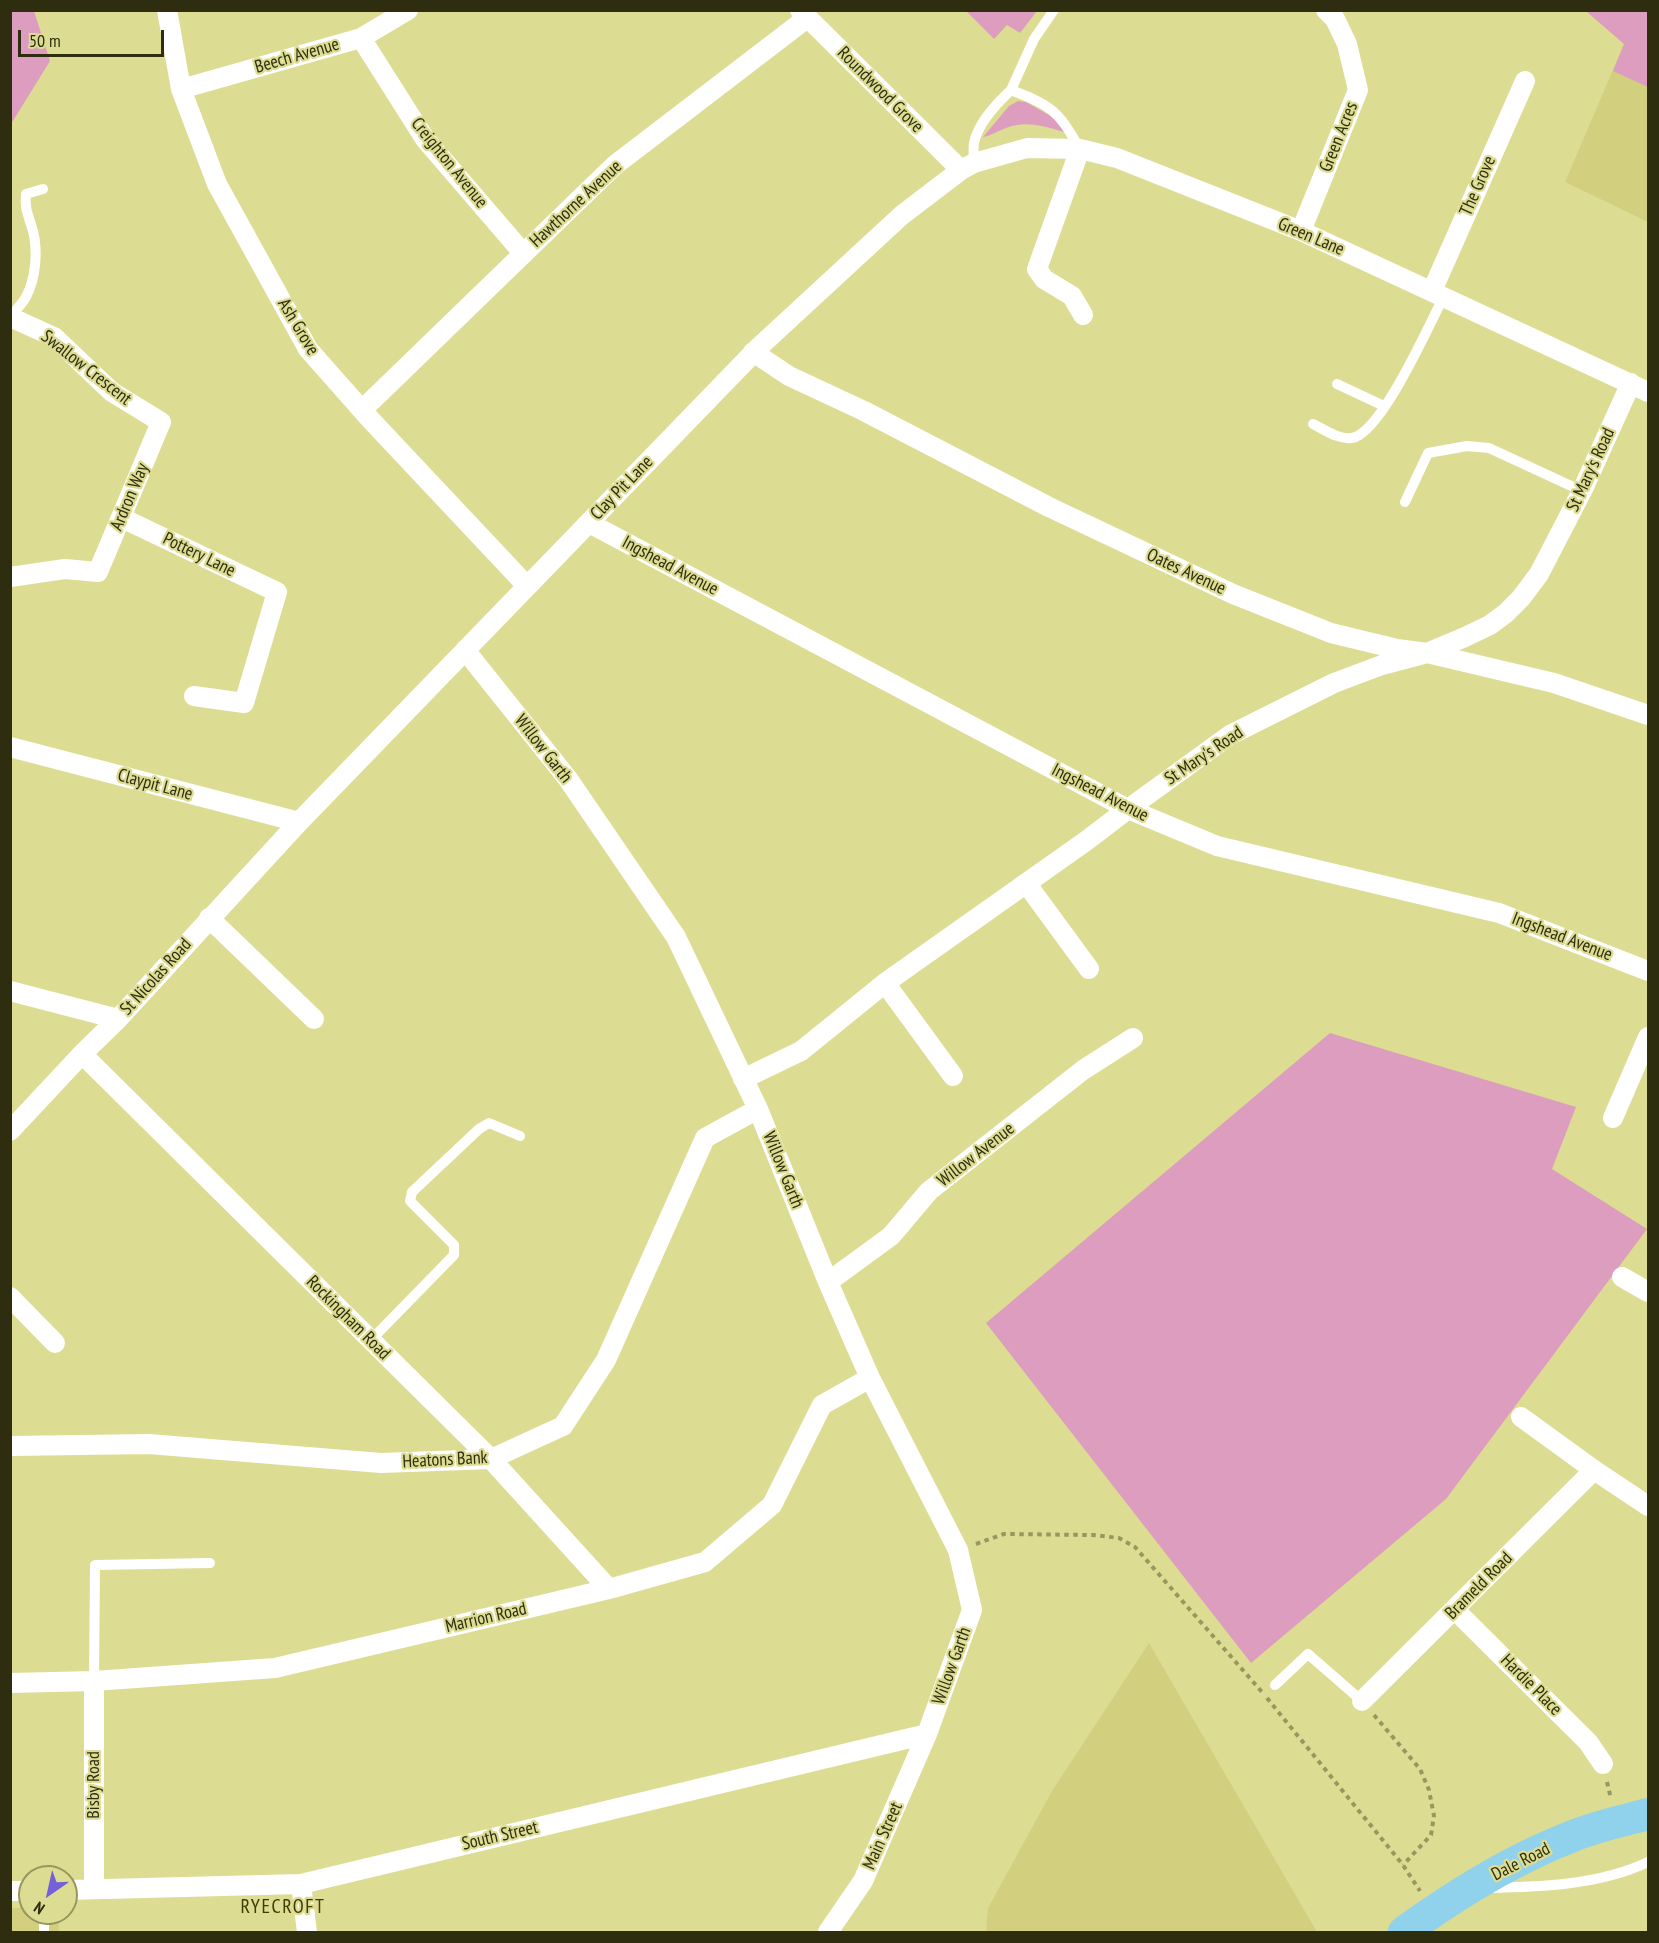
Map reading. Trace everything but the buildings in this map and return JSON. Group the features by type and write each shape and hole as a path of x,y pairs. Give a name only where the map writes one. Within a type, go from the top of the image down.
{"main road":[{"name":"Dale Road","path":"1406,1932 1434,1911 1520,1861 1573,1836 1648,1814"}],"street":[{"name":"Ash Grove","path":"167,10 181,89 217,184 308,349 362,410 528,586"},
{"name":"Beech Avenue","path":"181,89 361,38 408,10"},
{"name":"Green Acres","path":"1301,231 1358,90 1347,44 1335,19 1326,10"},
{"name":"Roundwood Grove","path":"803,14 967,167"},
{"name":"Hawthorne Avenue","path":"362,410 615,165 803,14"},
{"name":"Creighton Avenue","path":"361,38 425,139 523,254"},
{"name":"The Grove","path":"1438,293 1525,81"},
{"name":"Green Lane","path":"967,167 1027,148 1080,149 1117,158 1301,231 1640,388"},
{"path":"1080,149 1037,269 1044,279 1072,296 1083,315"},
{"name":"Clay Pit Lane","path":"299,822 753,352 902,215 967,167"},
{"name":"Swallow Crescent","path":"11,316 54,338 112,392 161,422"},
{"name":"Oates Avenue","path":"753,352 789,375 864,411 1049,507 1233,594 1331,633 1554,682 1648,715"},
{"name":"St Mary's Road","path":"743,1079 801,1051 885,983 1086,841 1230,735 1334,683 1382,665 1427,653 1490,624 1521,598 1539,574 1582,491 1640,388"},
{"name":"Ardron Way","path":"10,577 65,569 98,572 161,422"},
{"name":"Pottery Lane","path":"122,518 277,592 244,703 194,696"},
{"name":"Ingshead Avenue","path":"589,523 1128,808 1217,846 1499,913 1648,971"},
{"name":"Willow Garth","path":"465,650 568,779 676,937 758,1108 828,1282 870,1378 958,1550 972,1610 927,1734"},
{"name":"Claypit Lane","path":"10,747 299,822"},
{"name":"St Nicolas Road","path":"10,1131 118,1019 299,822"},
{"path":"1026,883 1089,969"},
{"path":"209,918 314,1019"},
{"path":"885,983 953,1076"},
{"path":"10,991 118,1019"},
{"path":"1613,1118 1648,1037"},
{"name":"Willow Avenue","path":"828,1282 891,1236 929,1191 1083,1070 1133,1038"},
{"name":"Rockingham Road","path":"82,1054 491,1459 609,1589"},
{"name":"Heatons Bank","path":"10,1446 149,1444 381,1463 491,1459 563,1426 606,1360 705,1138 758,1108"},
{"path":"1622,1277 1648,1292"},
{"path":"10,1297 55,1343"},
{"name":"Marrion Road","path":"10,1683 94,1681 275,1668 609,1589 705,1562 772,1505 822,1405 870,1378"},
{"path":"1521,1417 1648,1506"},
{"name":"Brameld Road","path":"1362,1701 1594,1470"},
{"name":"Hardie Place","path":"1455,1610 1588,1742 1603,1764"},
{"name":"Bisby Road","path":"94,1681 94,1889"},
{"name":"South Street","path":"78,1890 301,1884 927,1734"},
{"name":"Main Street","path":"828,1932 863,1881 927,1734"},
{"path":"301,1884 307,1932"}],"lane":[{"path":"967,167 980,130 995,106 1011,90 1034,39 1054,10"},
{"path":"1011,90 1046,105 1062,118 1080,149"},
{"path":"11,316 26,297 36,258 34,232 24,206 26,194 43,189"},
{"path":"1313,424 1340,437 1354,438 1366,430 1384,406 1412,360 1438,293"},
{"path":"1337,384 1384,406"},
{"path":"1405,502 1428,453 1467,446 1489,448 1582,491"},
{"path":"371,1340 454,1255 454,1245 410,1201 412,1192 479,1129 489,1123 520,1136"},
{"path":"94,1681 95,1565 210,1563"},
{"path":"1275,1685 1308,1654 1362,1701"},
{"path":"1472,1888 1532,1887 1590,1880 1638,1867 1648,1862"}],"path":[{"path":"958,1550 1004,1534 1101,1535 1119,1538 1135,1547 1264,1695 1403,1865 1434,1911"},
{"path":"1264,1695 1275,1685"},
{"path":"1362,1701 1420,1769 1429,1790 1434,1816 1431,1835 1403,1865"},
{"path":"1603,1764 1616,1822"}],"shaded area":[{"path":"11,10 34,11 50,61 11,124"},
{"path":"966,11 1037,11 1020,33 1007,25 994,39"},
{"path":"1586,11 1648,11 1648,222 1565,182 1624,44"},
{"path":"1586,11 1648,11 1648,87 1613,71 1624,44"},
{"path":"1018,101 1026,102 1061,122 1064,132 1042,126 1020,124 983,137 1009,106"},
{"path":"1330,1033 1576,1107 1552,1169 1647,1229 1446,1499 1251,1663 986,1323"},
{"path":"1149,1643 1317,1932 986,1932 988,1908 1052,1791"},
{"path":"10,1908 18,1908 18,1925 59,1925 59,1932 11,1932"}],"district":[{"name":"RYECROFT","path":"283,1907"}]}
